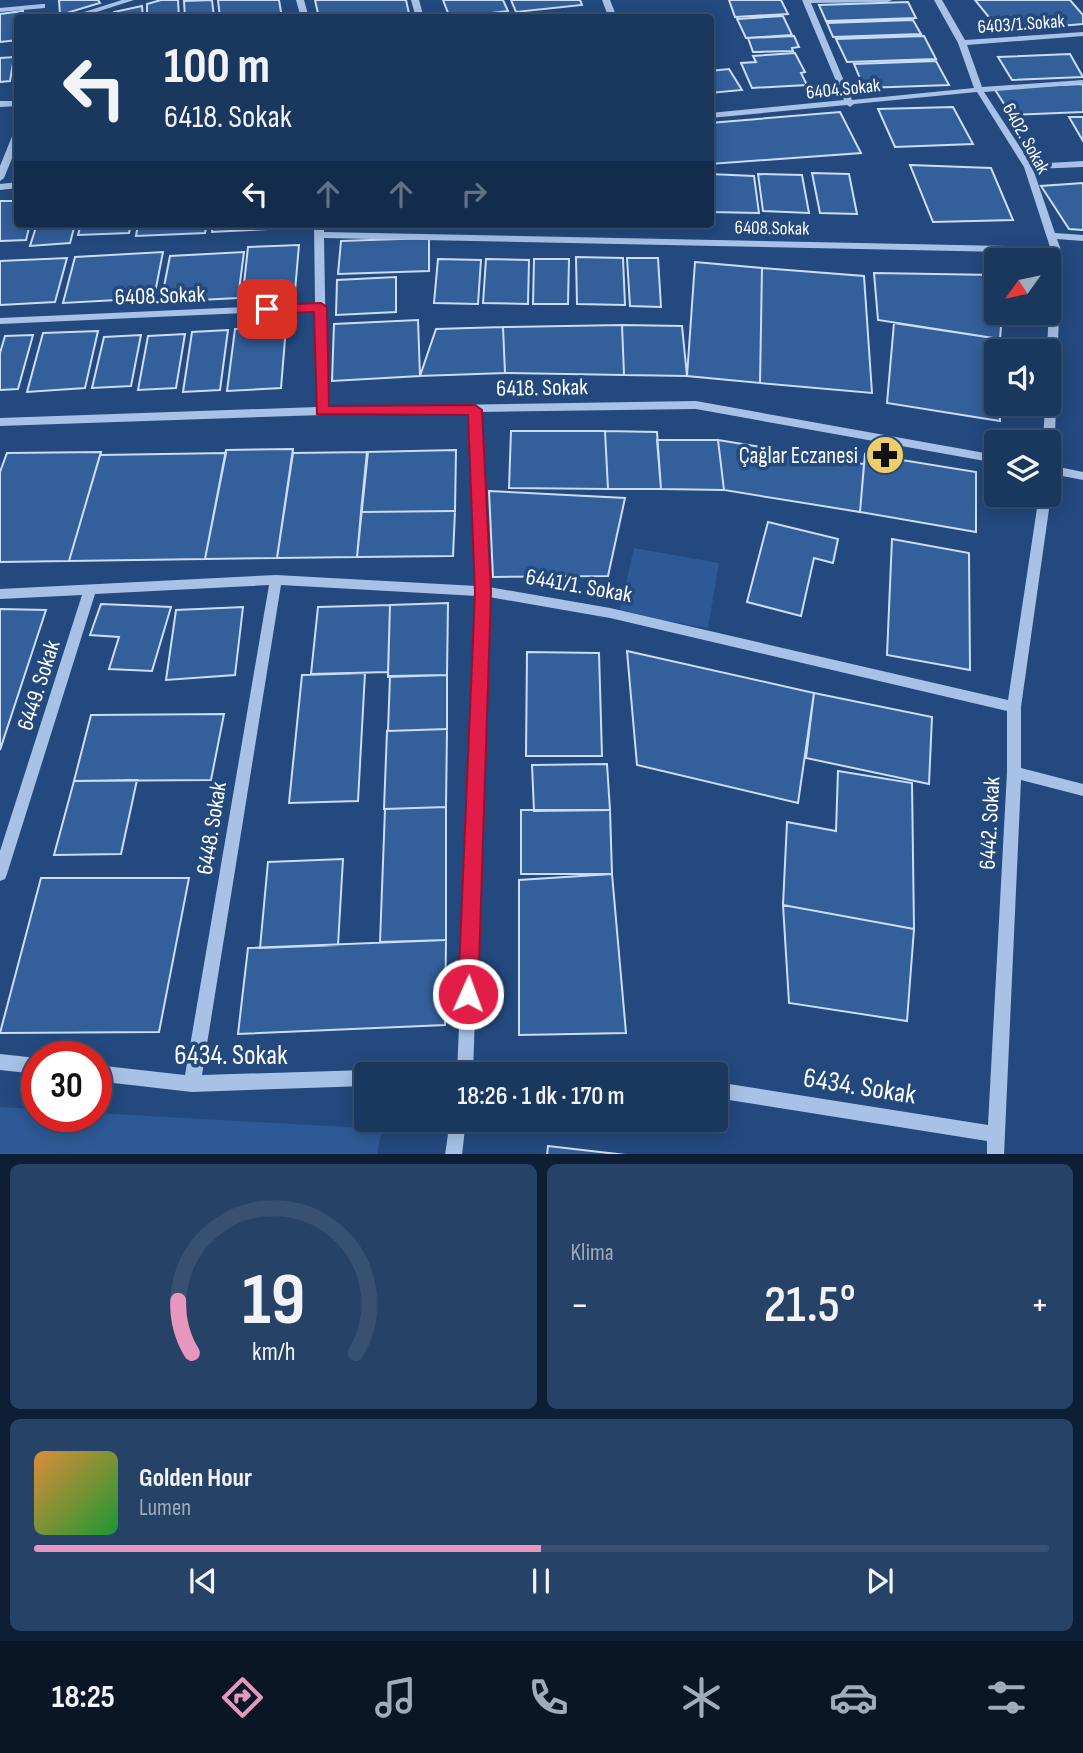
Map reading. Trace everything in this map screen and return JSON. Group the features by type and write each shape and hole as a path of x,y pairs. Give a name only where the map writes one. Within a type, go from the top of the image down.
{"street":[{"path":"82,14 130,0"},
{"path":"850,104 806,1 888,0"},
{"name":"6402. Sokak","path":"938,0 962,43 978,88 1028,167 1055,248"},
{"path":"0,9 42,3"},
{"name":"6403/1.Sokak","path":"962,43 1083,34"},
{"path":"978,88 1083,82"},
{"name":"6404.Sokak","path":"714,116 850,104 978,88"},
{"path":"0,177 14,141"},
{"path":"1028,167 1083,164"},
{"path":"320,230 322,411"},
{"name":"6408.Sokak","path":"320,230 984,248"},
{"path":"1051,236 1083,238"},
{"name":"6408.Sokak","path":"0,321 321,307"},
{"name":"6402. Sokak","path":"1049,430 1053,326"},
{"name":"6418. Sokak","path":"0,422 322,411 696,405 984,457"},
{"path":"465,1062 483,592 475,410"},
{"path":"1061,472 1083,476"},
{"name":"6442. Sokak","path":"995,1154 1014,772 1014,707 1043,507"},
{"name":"6441/1. Sokak","path":"0,594 276,580 483,592 610,613 1014,707"},
{"name":"6448. Sokak","path":"192,1084 276,580"},
{"name":"6449. Sokak","path":"0,874 90,590"},
{"path":"1014,772 1083,790"},
{"path":"0,1062 21,1064"},
{"name":"6434. Sokak","path":"112,1075 192,1084 354,1077"},
{"name":"6434. Sokak","path":"728,1092 995,1134"},
{"path":"453,1154 456,1132"}],"shaded area":[{"path":"634,548 719,563 708,628 619,613"},
{"path":"0,1107 21,1108 21,1132 112,1132 112,1114 354,1127 354,1132 381,1132 377,1154 0,1154"}],"building":[{"path":"59,0 98,0 100,3 63,14 60,14"},
{"path":"161,0 178,0 179,14 147,14 147,4"},
{"path":"212,0 214,14 185,14 184,1"},
{"path":"218,0 279,0 281,14 220,14"},
{"path":"315,0 406,0 409,14 318,14"},
{"path":"443,0 503,0 508,11 483,14 448,14"},
{"path":"511,0 580,0 582,5 516,12"},
{"path":"729,0 781,0 788,14 735,17"},
{"path":"975,0 1070,0 1083,15 1083,24 1000,31"},
{"path":"908,2 916,18 826,21 819,5"},
{"path":"142,6 143,14 114,14"},
{"path":"23,11 23,14 14,14 14,40 0,42 0,14"},
{"path":"783,16 792,35 746,38 737,19"},
{"path":"913,20 921,34 833,37 827,23"},
{"path":"794,36 799,47 792,48 793,51 753,52 748,38"},
{"path":"924,36 936,59 847,62 836,39"},
{"path":"795,53 805,72 801,73 807,85 752,88 741,63 756,62 753,56"},
{"path":"1070,54 1083,77 1012,80 998,57"},
{"path":"14,57 10,81 0,82 0,58"},
{"path":"936,61 949,85 864,88 854,64"},
{"path":"729,69 742,90 714,93 714,71"},
{"path":"1083,84 1083,112 1011,115 994,88"},
{"path":"953,107 973,144 895,147 878,109"},
{"path":"840,112 861,153 714,164 714,123"},
{"path":"1069,117 1083,117 1083,141"},
{"path":"910,165 991,168 1013,220 933,222"},
{"path":"812,173 849,174 857,214 820,213"},
{"path":"714,174 754,176 759,213 714,212"},
{"path":"758,174 802,175 809,213 763,211"},
{"path":"1083,183 1083,230 1069,229 1041,186"},
{"path":"0,201 14,201 14,228 29,228 26,240 0,241"},
{"path":"36,228 74,228 70,243 30,246"},
{"path":"80,228 130,228 129,233 78,235"},
{"path":"137,228 206,228 205,233 136,236"},
{"path":"212,228 287,228 212,232"},
{"path":"429,238 429,271 338,274 341,241"},
{"path":"299,245 295,291 243,293 248,247"},
{"path":"163,252 154,298 63,303 75,257"},
{"path":"244,252 238,298 161,302 170,256"},
{"path":"576,257 623,258 625,305 577,304"},
{"path":"67,258 55,302 0,305 0,261"},
{"path":"627,258 658,258 661,307 630,306"},
{"path":"438,259 481,260 478,304 434,303"},
{"path":"486,259 529,260 528,304 483,303"},
{"path":"534,259 569,259 568,304 533,304"},
{"path":"695,262 762,268 760,383 687,376"},
{"path":"762,268 864,276 872,393 760,383"},
{"path":"874,273 984,275 984,326 1001,326 1000,339 878,320"},
{"path":"396,277 396,312 336,315 337,280"},
{"path":"418,320 420,376 332,381 334,324"},
{"path":"894,323 1000,339 984,339 984,416 1000,416 1000,421 887,403"},
{"path":"622,325 624,375 505,373 503,327"},
{"path":"622,325 682,326 687,376 624,375"},
{"path":"286,327 281,388 227,391 235,329"},
{"path":"503,327 505,373 420,376 436,329"},
{"path":"228,330 220,390 183,392 192,332"},
{"path":"98,331 85,388 27,392 43,333"},
{"path":"185,334 176,388 138,390 148,336"},
{"path":"33,335 18,389 0,390 0,353 5,336"},
{"path":"141,335 131,386 92,388 104,337"},
{"path":"511,431 605,431 608,489 509,488"},
{"path":"605,431 657,432 661,489 608,489"},
{"path":"657,440 718,440 724,490 661,489"},
{"path":"718,440 864,464 860,512 724,490"},
{"path":"293,449 277,558 205,559 226,450"},
{"path":"456,450 455,511 361,512 367,452"},
{"path":"101,452 69,561 0,562 0,472 7,453"},
{"path":"368,452 357,557 277,558 293,453"},
{"path":"226,453 205,559 69,561 100,455"},
{"path":"865,454 976,472 976,532 860,512"},
{"path":"489,491 625,498 608,576 493,577"},
{"path":"455,511 453,556 357,557 361,512"},
{"path":"768,522 838,539 833,563 814,558 801,616 747,602"},
{"path":"892,539 969,553 970,670 887,655"},
{"path":"448,603 447,675 388,677 390,605"},
{"path":"101,604 171,607 152,671 109,669 119,637 90,635"},
{"path":"390,605 388,672 311,674 318,607"},
{"path":"243,607 235,675 166,680 176,610"},
{"path":"0,609 46,610 0,750"},
{"path":"627,651 814,693 798,803 637,765"},
{"path":"527,652 599,653 602,756 526,756"},
{"path":"365,673 358,801 289,803 302,675"},
{"path":"447,675 447,729 388,731 390,676"},
{"path":"814,693 932,717 929,784 806,758"},
{"path":"224,714 211,780 74,781 91,715"},
{"path":"447,729 446,807 384,809 387,731"},
{"path":"607,764 610,810 534,811 532,765"},
{"path":"838,771 912,783 914,929 783,905 787,822 836,831"},
{"path":"137,780 121,854 54,855 74,781"},
{"path":"446,807 446,940 380,942 385,809"},
{"path":"521,810 610,810 612,874 521,874"},
{"path":"343,859 338,945 260,948 268,862"},
{"path":"612,874 626,1033 519,1035 519,880"},
{"path":"41,878 189,878 159,1032 0,1033"},
{"path":"783,905 914,929 907,1021 789,1003"},
{"path":"446,940 445,1025 238,1034 248,948"},
{"path":"548,1146 617,1154 547,1154"}],"place":[{"name":"Çağlar Eczanesi","path":"885,455"}],"route":[{"path":"267,309 321,307 322,411 475,410 483,592 468,994"}]}
